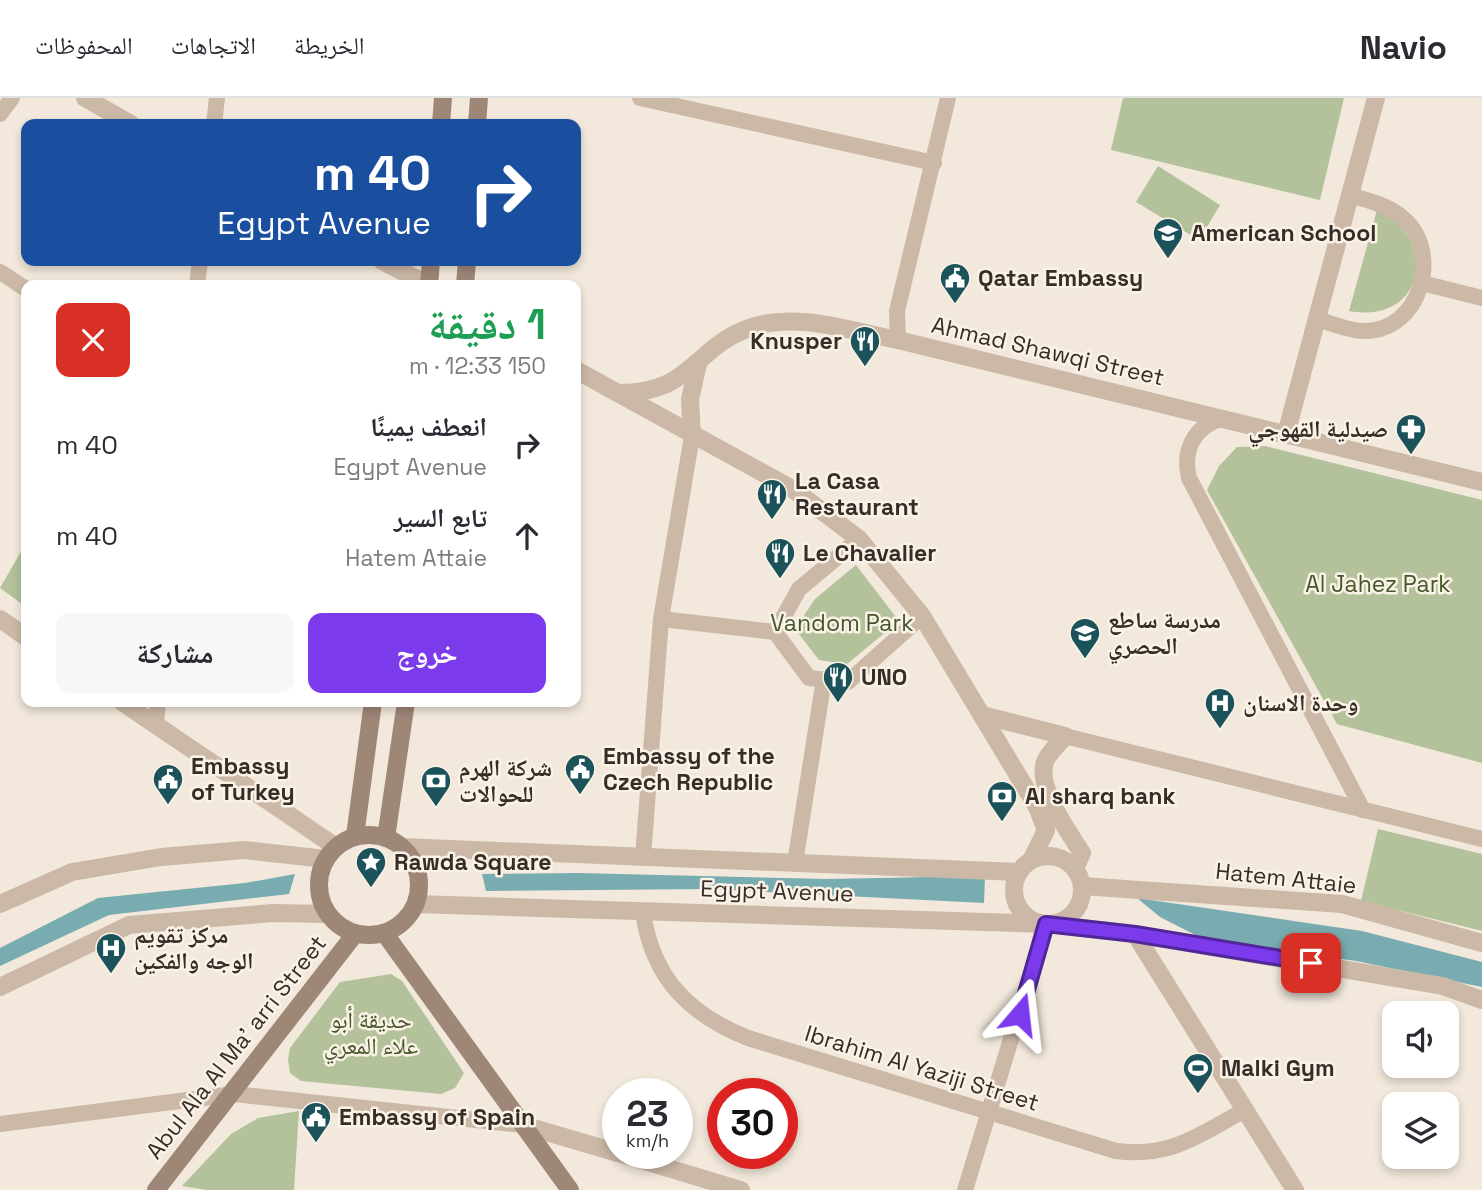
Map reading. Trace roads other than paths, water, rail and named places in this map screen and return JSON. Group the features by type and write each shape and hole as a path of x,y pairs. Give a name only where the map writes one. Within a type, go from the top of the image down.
{"main road":[{"path":"441,119 443,98"},
{"path":"477,119 479,98"},
{"path":"355,836 372,707"},
{"path":"386,838 405,707"},
{"path":"355,836 386,838 402,847 419,873 416,904 398,927 385,934 355,934 339,926 327,914 318,886 331,853 355,836"},
{"name":"Abul Ala Al Ma' arri Street","path":"156,1190 234,1094 355,934"},
{"path":"385,934 570,1190"}],"street":[{"path":"0,114 12,98"},
{"path":"85,98 122,119"},
{"path":"215,119 217,98"},
{"path":"640,98 934,163"},
{"path":"898,340 897,311 948,98"},
{"path":"1286,434 1376,98"},
{"path":"1317,319 1364,331 1385,326 1398,319 1413,303 1422,283 1424,260 1416,235 1405,219 1387,206 1350,195"},
{"path":"392,266 419,280"},
{"path":"0,272 21,286"},
{"path":"1422,283 1482,298"},
{"name":"Ahmad Shawqi Street","path":"617,393 662,386 698,364 729,337 768,323 801,321 898,340 1482,482"},
{"path":"643,857 661,619 692,436 690,399 698,364"},
{"path":"581,373 793,490 859,540 922,615 1037,807 1046,830 1032,859 1018,872 1014,883 1018,905 1034,921 1046,924 1055,923 1073,914 1082,896 1079,878 1082,853 1060,820 1043,772 1046,760 1065,736"},
{"path":"1223,418 1205,425 1192,440 1186,458 1189,478 1363,810"},
{"path":"775,632 799,589 859,540"},
{"path":"661,619 775,632 809,678 848,682 922,615"},
{"path":"0,619 21,634"},
{"path":"795,863 824,679"},
{"path":"129,707 331,853"},
{"path":"156,725 158,707"},
{"path":"982,716 1482,839"},
{"name":"Egypt Avenue","path":"402,847 1018,872"},
{"path":"0,904 72,872 161,857 244,850 331,853"},
{"path":"1032,859 1041,856 1060,858 1079,878"},
{"name":"Hatem Attaie","path":"1079,878 1342,904 1482,943"},
{"name":"Egypt Avenue","path":"416,904 1046,924 1135,934"},
{"name":"Ibrahim Al Yaziji Street","path":"643,912 647,939 666,978 692,1006 724,1028 1116,1151 1140,1153 1180,1147 1244,1110"},
{"path":"0,987 129,925 273,913 327,914"},
{"path":"965,1190 1046,924"},
{"path":"1135,934 1443,985 1482,1000"},
{"path":"1135,934 1295,1190"},
{"path":"0,1124 234,1094 523,1125 602,1148"},
{"path":"671,1169 741,1190"}],"water":[{"path":"578,873 826,879 985,876 984,903 708,889 486,891 482,874"},
{"path":"295,874 289,894 109,915 0,966 0,948 98,898 245,883"},
{"path":"1137,898 1362,931 1482,962 1482,987 1356,961 1203,939 1160,917"}],"place":[{"name":"American School","path":"1168,260"},
{"name":"Qatar Embassy","path":"955,305"},
{"name":"Knusper","path":"865,368"},
{"name":"صيدلية القهوجي","path":"1411,456"},
{"name":"La Casa Restaurant","path":"772,521"},
{"name":"Le Chavalier","path":"780,580"},
{"name":"مدرسة ساطع الحصري","path":"1085,660"},
{"name":"UNO","path":"838,704"},
{"name":"وحدة الاسنان","path":"1220,730"},
{"name":"Embassy of the Czech Republic","path":"580,796"},
{"name":"Embassy of Turkey","path":"168,806"},
{"name":"شركة الهرم للحوالات","path":"436,808"},
{"name":"Al sharq bank","path":"1002,823"},
{"name":"Rawda Square","path":"371,889"},
{"name":"مركز تقويم الوجه والفكين","path":"111,975"},
{"name":"Malki Gym","path":"1198,1095"},
{"name":"Embassy of Spain","path":"316,1144"}],"park label":[{"name":"Al Jahez Park","path":"1378,584"},
{"name":"Vandom Park","path":"842,623"},
{"name":"حديقة أبو علاء المعري","path":"371,1033"}]}
